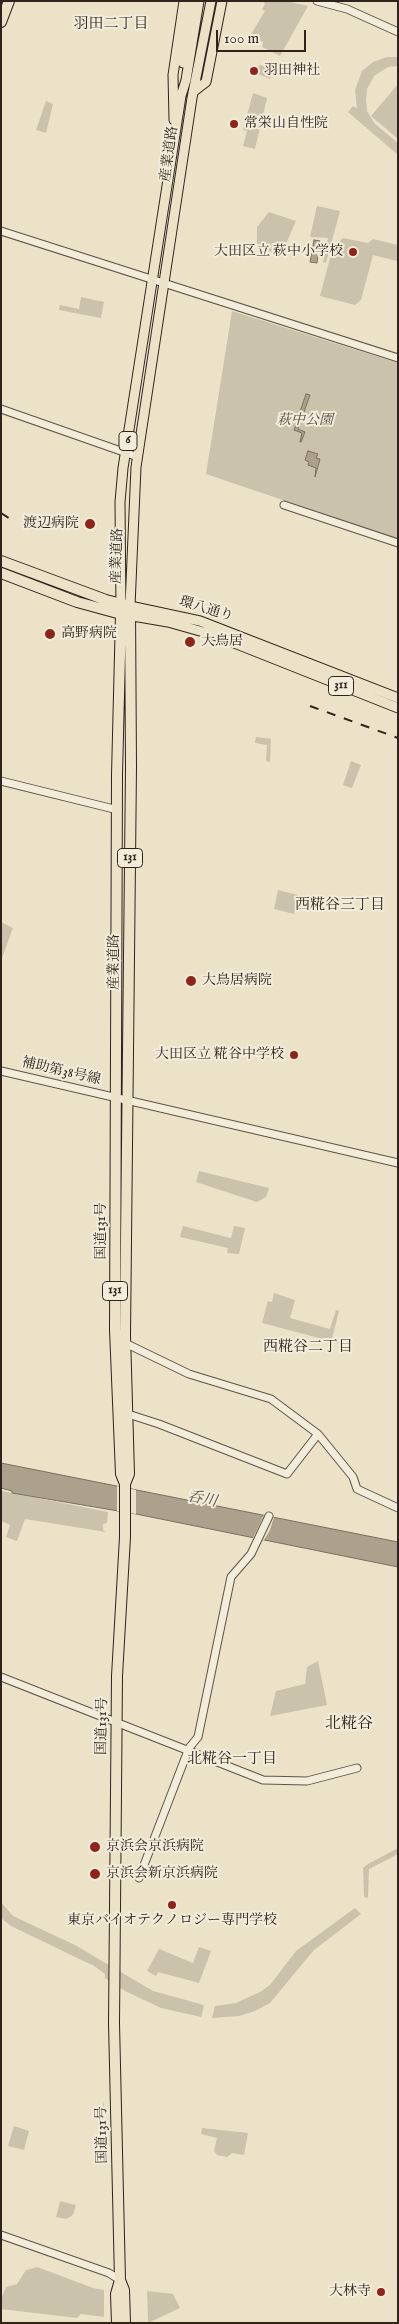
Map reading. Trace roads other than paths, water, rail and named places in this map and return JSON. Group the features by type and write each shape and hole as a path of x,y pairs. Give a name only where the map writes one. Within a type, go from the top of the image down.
{"highway":[{"path":"1,22 8,1"},
{"name":"環八通り","path":"1,561 126,610"},
{"name":"環八通り","path":"1,573 77,602 126,610"},
{"name":"産業道路","path":"116,1098 118,810 126,610"},
{"name":"産業道路","path":"126,610 128,1101"},
{"name":"国道131号","path":"116,1098 114,1330 121,1474 125,1486 116,1722 114,1986 120,2280 116,2294 117,2323"},
{"name":"国道131号","path":"125,1486 129,1474 125,1343 128,1101"},
{"name":"国道131号","path":"120,2280 124,2290 125,2323"}],"main road":[{"path":"176,132 173,77 184,1"},
{"name":"6","path":"191,1 192,16"},
{"name":"6","path":"192,16 199,1"},
{"name":"産業道路","path":"126,610 133,500 138,457 193,92 211,1"},
{"path":"193,92 206,82 222,1"},
{"name":"産業道路","path":"126,610 120,502 182,88 186,80 192,16"},
{"name":"環八通り","path":"126,610 200,620 398,698"},
{"name":"環八通り","path":"126,610 214,635 398,708"}],"street":[{"path":"317,1 347,9 398,32"},
{"path":"1,231 398,358"},
{"path":"1,409 138,457"},
{"path":"284,505 398,543"},
{"path":"1,781 118,810"},
{"name":"補助第38号線","path":"1,1071 398,1163"},
{"path":"125,1343 189,1374 271,1398 318,1434 353,1477 356,1489 398,1508"},
{"path":"128,1414 159,1424 287,1474 318,1434"},
{"path":"139,1878 188,1751 198,1737 231,1577 252,1554 269,1516"},
{"path":"1,1677 267,1780 310,1780 357,1768"},
{"path":"1,2235 110,2273 120,2280"}],"railway":[{"path":"1,513 15,522"},
{"path":"310,706 398,738"}],"place":[{"name":"羽田神社","path":"254,71"},
{"name":"常栄山自性院","path":"234,124"},
{"name":"大田区立 萩中小学校","path":"353,252"},
{"name":"渡辺病院","path":"90,524"},
{"name":"高野病院","path":"50,634"},
{"name":"大鳥居","path":"190,642"},
{"name":"大鳥居病院","path":"191,981"},
{"name":"大田区立 糀谷中学校","path":"294,1055"},
{"name":"京浜会京浜病院","path":"95,1847"},
{"name":"京浜会新京浜病院","path":"95,1874"},
{"name":"東京バイオテクノロジー専門学校","path":"172,1905"},
{"name":"大林寺","path":"381,2292"}],"district":[{"name":"羽田二丁目","path":"111,25"},
{"name":"西糀谷三丁目","path":"340,906"},
{"name":"西糀谷二丁目","path":"308,1348"},
{"name":"北糀谷","path":"349,1725"},
{"name":"北糀谷一丁目","path":"232,1760"}],"park label":[{"name":"萩中公園","path":"305,421"}],"water label":[{"name":"呑川","path":"202,1500"}]}
